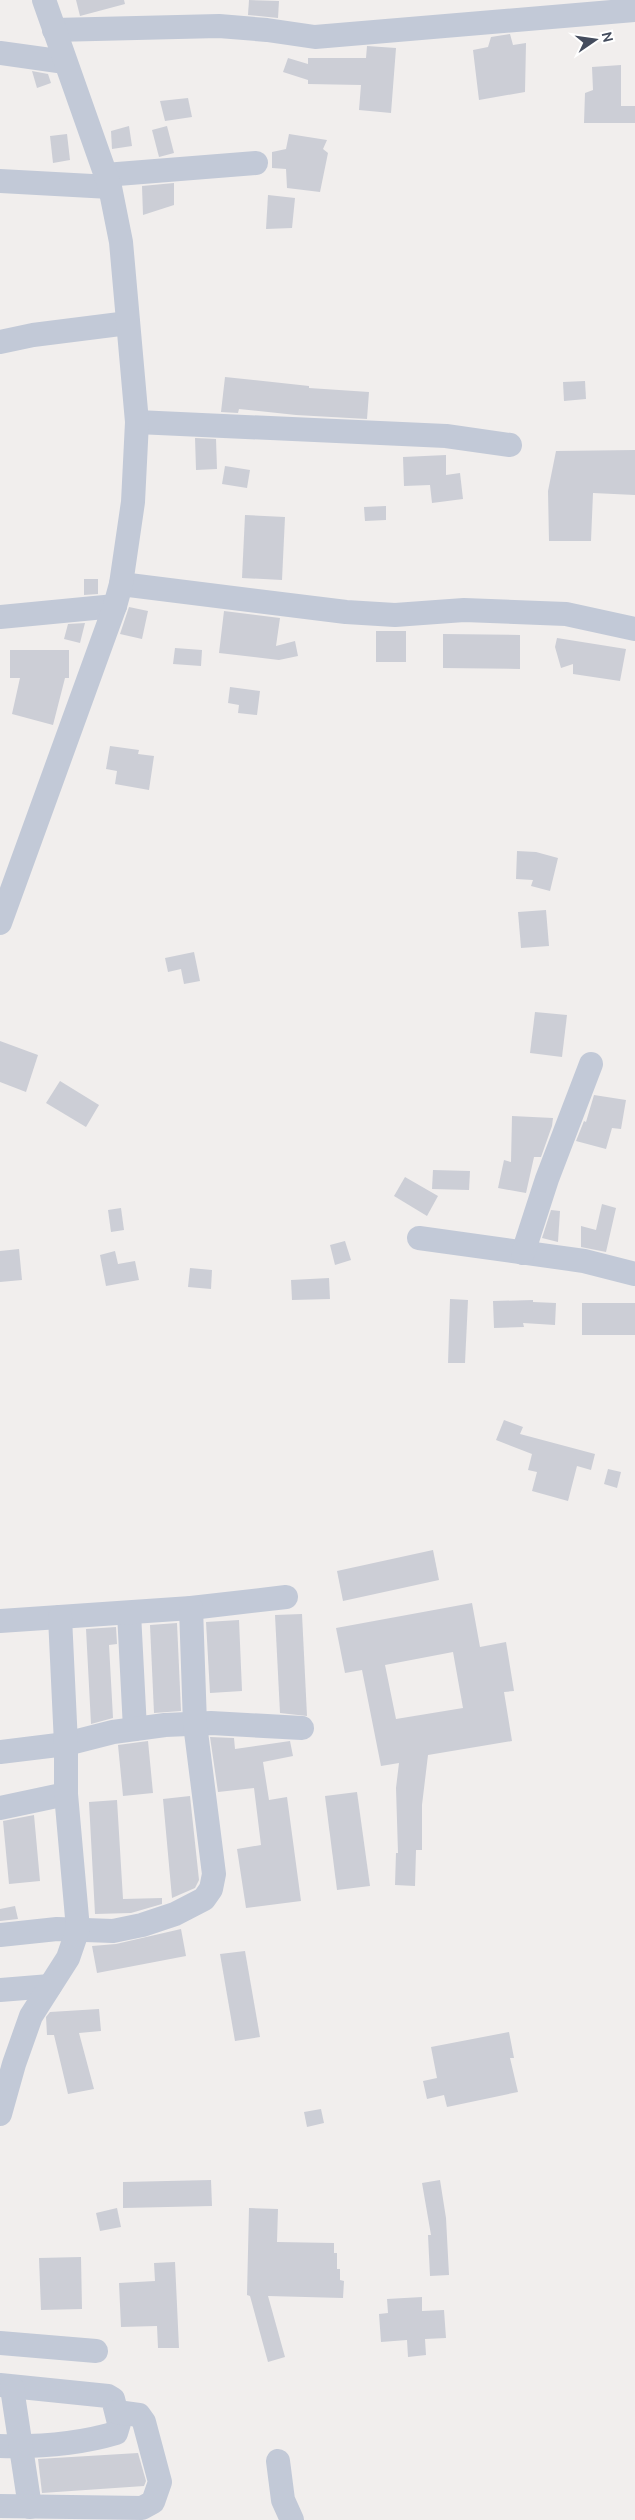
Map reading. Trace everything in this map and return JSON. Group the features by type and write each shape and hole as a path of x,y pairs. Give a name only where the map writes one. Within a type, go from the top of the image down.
{"street":[{"path":"0,923 118,595 133,502 137,422 121,242 107,181 44,0"},
{"path":"54,30 218,26 268,30 316,37 635,10"},
{"path":"0,53 65,62"},
{"path":"0,181 107,181 256,163"},
{"path":"0,342 33,335 128,323"},
{"path":"137,422 446,436 510,444"},
{"path":"0,617 118,595 395,615 464,610 566,614 635,629"},
{"path":"523,1254 547,1179 591,1064"},
{"path":"419,1238 584,1261 635,1274"},
{"path":"0,1621 191,1608 286,1597"},
{"path":"0,1936 78,1929 113,1931 142,1925 175,1914 204,1899 211,1889 214,1874 195,1724 191,1608"},
{"path":"130,1613 135,1729"},
{"path":"0,2114 14,2064 31,2016 68,1958 78,1929 79,1920 66,1794 66,1744 60,1617"},
{"path":"0,1752 66,1744 113,1732 195,1724 302,1728"},
{"path":"0,1808 66,1794"},
{"path":"0,1990 50,1986"},
{"path":"0,2343 96,2351"},
{"path":"11,2446 96,2439 116,2433 119,2423 113,2399 108,2396 6,2386 11,2446 30,2507"},
{"path":"0,2506 142,2508 152,2502 160,2482 144,2422 139,2416 116,2412"},
{"path":"278,2461 284,2513"}],"building":[{"path":"76,0 124,0 125,4 80,16"},
{"path":"249,0 279,1 278,18 248,15"},
{"path":"510,34 513,45 526,43 525,92 479,100 473,50 488,47 491,37"},
{"path":"367,46 396,48 391,113 359,110 361,85 308,84 308,80 283,72 288,58 308,64 308,58 366,58"},
{"path":"621,65 621,106 635,106 635,123 584,123 585,93 593,90 592,67"},
{"path":"32,71 48,74 51,83 37,88"},
{"path":"188,98 192,117 165,121 160,101"},
{"path":"129,126 132,146 112,149 111,131"},
{"path":"167,126 174,153 159,157 152,130"},
{"path":"67,134 70,160 53,163 50,136"},
{"path":"289,134 327,140 323,149 328,153 320,192 287,188 286,169 272,168 272,152 286,149"},
{"path":"174,183 174,205 143,215 142,186"},
{"path":"268,195 295,198 292,228 266,229"},
{"path":"225,377 309,386 309,388 369,392 367,419 296,415 239,409 238,413 221,412"},
{"path":"585,381 586,399 564,401 563,382"},
{"path":"195,438 216,439 217,469 196,470"},
{"path":"635,450 635,495 593,493 591,541 549,541 548,491 556,451"},
{"path":"446,455 446,475 460,473 463,499 432,503 430,485 404,486 403,457"},
{"path":"225,466 250,470 247,488 222,484"},
{"path":"386,506 386,520 365,521 364,507"},
{"path":"245,515 285,517 282,580 242,578"},
{"path":"84,579 98,579 98,594 84,595"},
{"path":"129,607 148,611 142,639 120,634"},
{"path":"224,611 280,618 276,646 295,641 298,656 279,660 219,653"},
{"path":"85,623 80,643 64,639 68,624"},
{"path":"376,631 406,631 406,662 376,662"},
{"path":"443,634 520,635 520,669 443,668"},
{"path":"557,638 626,649 620,681 573,674 573,664 561,668 555,647"},
{"path":"175,648 202,650 201,666 173,664"},
{"path":"10,650 69,650 69,678 65,678 53,725 12,714 20,678 10,678"},
{"path":"230,687 260,691 257,715 238,713 239,705 228,703"},
{"path":"110,746 139,750 138,754 154,756 149,790 115,784 117,771 106,769"},
{"path":"517,851 536,852 558,858 550,891 531,886 533,880 516,879"},
{"path":"546,910 549,946 521,948 518,912"},
{"path":"194,952 200,981 184,984 181,969 168,972 165,958"},
{"path":"535,1012 567,1015 562,1057 530,1053"},
{"path":"0,1041 38,1055 26,1092 0,1082"},
{"path":"60,1081 99,1105 86,1127 46,1103"},
{"path":"594,1095 626,1100 621,1129 612,1128 606,1149 576,1141 584,1121 586,1122"},
{"path":"512,1116 553,1118 541,1157 534,1157 526,1193 498,1188 504,1160 511,1162"},
{"path":"433,1170 470,1171 469,1190 432,1189"},
{"path":"405,1177 438,1196 427,1216 394,1196"},
{"path":"602,1204 616,1208 606,1252 581,1247 581,1226 596,1230"},
{"path":"121,1208 124,1230 111,1232 108,1210"},
{"path":"551,1210 560,1211 558,1242 542,1238"},
{"path":"345,1241 351,1260 335,1265 330,1245"},
{"path":"19,1249 22,1280 0,1282 0,1251"},
{"path":"115,1251 118,1264 135,1261 139,1280 106,1286 100,1255"},
{"path":"190,1268 212,1270 211,1289 188,1287"},
{"path":"329,1278 330,1299 292,1300 291,1280"},
{"path":"450,1299 468,1300 465,1363 448,1363"},
{"path":"533,1300 533,1302 556,1303 555,1325 523,1323 524,1327 494,1328 493,1301"},
{"path":"582,1303 635,1303 635,1335 582,1335"},
{"path":"504,1420 523,1427 520,1434 595,1454 591,1470 577,1466 568,1501 532,1491 537,1472 528,1470 532,1454 496,1440"},
{"path":"608,1469 621,1472 617,1488 604,1484"},
{"path":"433,1550 439,1580 343,1601 337,1571"},
{"path":"472,1603 480,1647 506,1642 514,1691 504,1692 512,1741 428,1755 422,1805 422,1850 416,1850 415,1886 395,1885 396,1853 398,1853 396,1788 399,1763 381,1766 362,1670 345,1673 336,1628","holes":["453,1652 463,1708 396,1719 385,1665"]},
{"path":"302,1614 307,1716 280,1713 275,1615"},
{"path":"239,1620 242,1691 210,1693 206,1622"},
{"path":"177,1623 181,1711 154,1713 150,1625"},
{"path":"116,1627 117,1644 109,1645 113,1718 91,1724 86,1629"},
{"path":"210,1737 234,1738 235,1749 290,1741 293,1756 263,1762 269,1800 287,1797 301,1901 246,1908 237,1849 261,1845 254,1788 218,1792"},
{"path":"148,1741 153,1793 123,1796 118,1745"},
{"path":"357,1792 370,1886 337,1890 325,1796"},
{"path":"190,1796 199,1880 195,1888 172,1898 163,1799"},
{"path":"117,1800 123,1899 162,1898 162,1904 131,1913 95,1914 89,1802"},
{"path":"34,1815 40,1881 9,1884 3,1821"},
{"path":"15,1906 18,1919 0,1921 0,1909"},
{"path":"181,1929 186,1956 97,1973 92,1946 116,1944"},
{"path":"245,1951 260,2037 235,2041 220,1954"},
{"path":"99,2009 101,2031 79,2033 94,2089 68,2094 54,2035 47,2035 46,2017 50,2012"},
{"path":"509,2032 514,2058 510,2058 518,2092 447,2107 444,2095 427,2099 423,2081 437,2078 431,2047"},
{"path":"321,2109 324,2123 307,2127 304,2112"},
{"path":"211,2180 212,2206 123,2208 123,2182"},
{"path":"440,2180 446,2218 449,2275 430,2276 428,2235 431,2235 422,2183"},
{"path":"117,2208 121,2227 100,2231 96,2213"},
{"path":"249,2208 278,2209 277,2242 334,2243 334,2253 337,2253 337,2269 340,2269 340,2280 344,2281 343,2298 268,2296 285,2357 268,2362 250,2296 247,2295"},
{"path":"81,2257 82,2309 41,2310 39,2258"},
{"path":"175,2262 179,2348 158,2348 157,2326 121,2327 119,2283 155,2281 154,2263"},
{"path":"422,2297 422,2311 444,2310 446,2338 425,2339 426,2355 408,2357 407,2340 381,2342 379,2314 388,2313 387,2299"},
{"path":"138,2453 146,2481 144,2486 42,2493 38,2459"}]}
